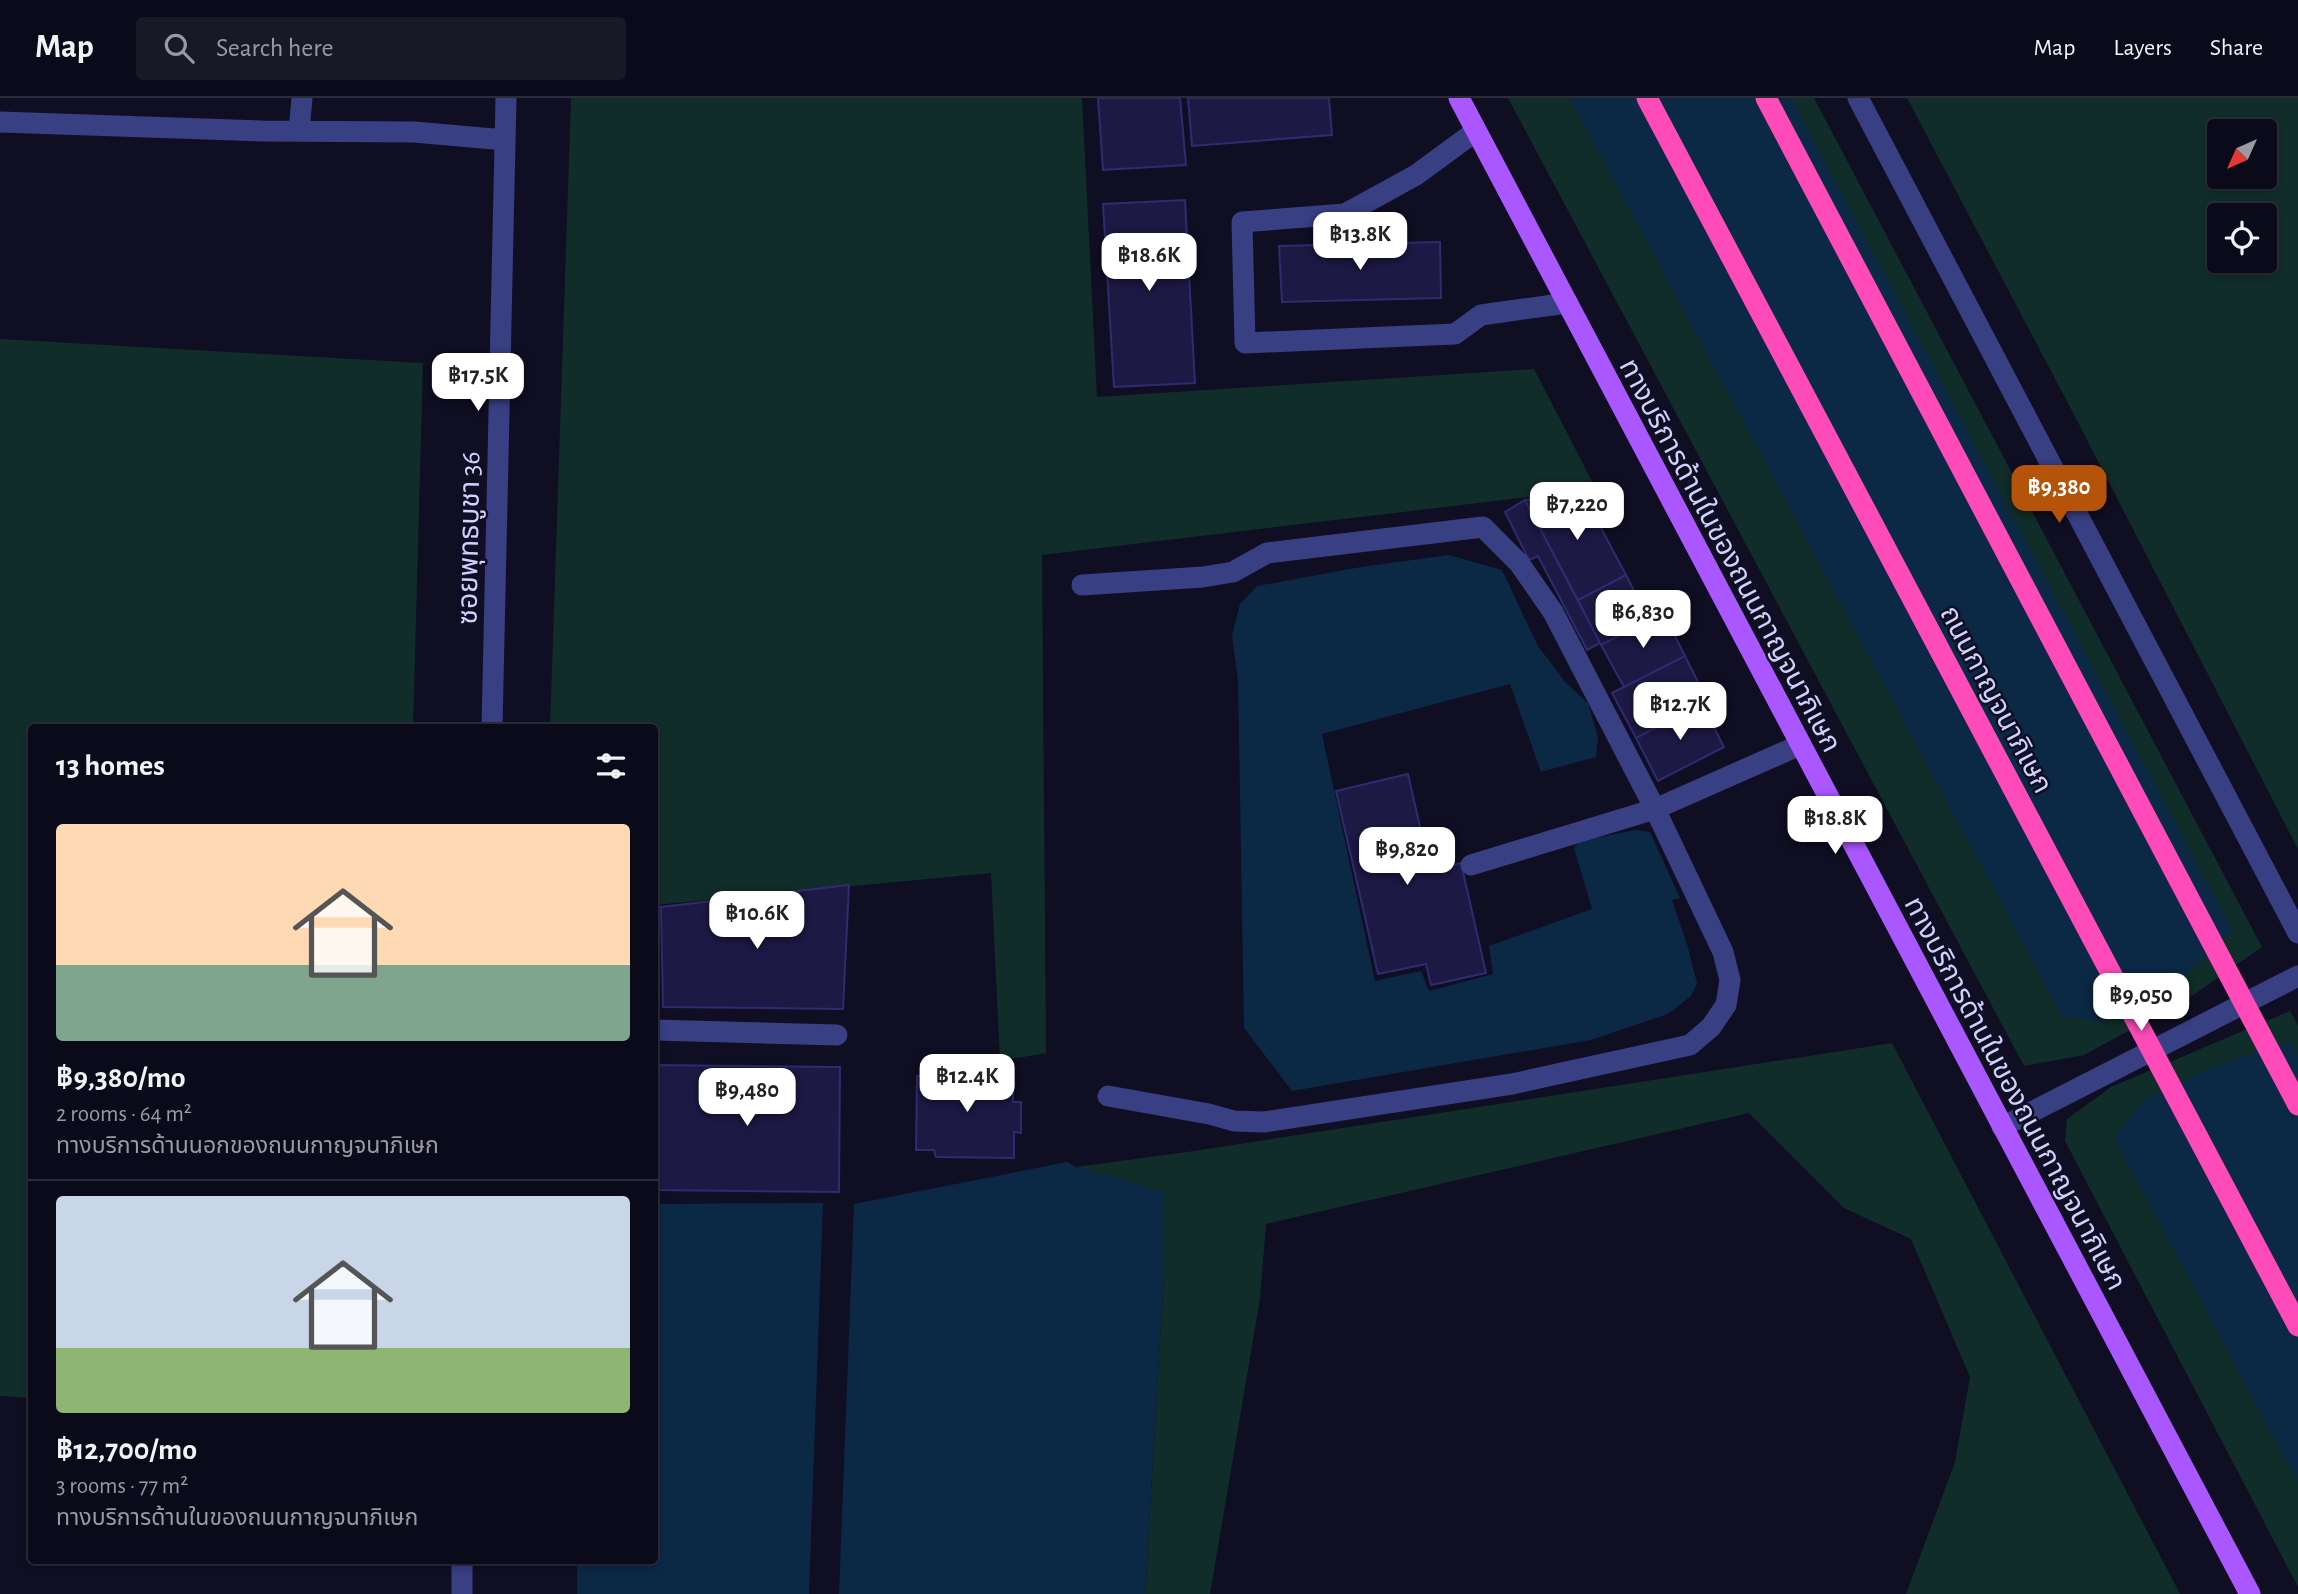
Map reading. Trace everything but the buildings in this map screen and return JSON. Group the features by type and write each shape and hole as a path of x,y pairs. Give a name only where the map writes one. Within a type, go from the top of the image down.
{"highway":[{"name":"ถนนกาญจนาภิเษก","path":"1647,98 2298,1326"},
{"path":"1766,98 2298,1105"}],"main road":[{"name":"ทางบริการด้านในของถนนกาญจนาภิเษก","path":"1459,98 2250,1594"}],"street":[{"path":"299,131 302,98"},
{"name":"ซอยพุทธบูชา 36","path":"492,724 506,98"},
{"path":"1858,98 2298,933"},
{"path":"0,122 414,132 505,139"},
{"path":"1476,131 1416,176 1345,214 1242,222 1245,343 1455,334 1481,315 1567,303"},
{"path":"1082,585 1203,577 1233,572 1267,553 1483,527 1519,563 1553,612 1655,808 1723,952 1730,980 1726,1005 1712,1027 1690,1045 1512,1084 1264,1122 1234,1121 1108,1096"},
{"path":"1471,865 1655,808 1800,745"},
{"path":"2002,1127 2298,976"},
{"path":"658,1030 837,1035"},
{"path":"462,1564 462,1594"}],"green space":[{"path":"571,98 1082,98 1097,397 1534,369 1596,489 1042,555 1046,1053 1000,1061 991,873 658,905 658,724 550,724"},
{"path":"1508,98 1814,98 2262,947 2186,1000 2084,1055 2024,1066"},
{"path":"1907,98 2298,98 2298,849 2071,409"},
{"path":"0,339 423,363 413,724 28,724 28,1398 0,1396"},
{"path":"2290,1011 2298,1025 2298,1587 2065,1141 2067,1119 2111,1087"},
{"path":"1892,1043 2180,1594 1906,1594 1955,1462 1970,1377 1911,1239 1844,1208 1749,1113 1266,1224 1260,1299 1210,1594 1145,1594 1164,1274 1164,1193 1076,1167"}],"water":[{"path":"1570,98 1791,98 2233,932 2171,987 2100,1022 2062,1016"},
{"path":"1449,555 1502,570 1538,646 1566,683 1588,703 1598,738 1596,757 1541,772 1510,684 1322,734 1375,981 1421,971 1429,991 1493,974 1489,946 1592,909 1574,848 1580,841 1635,830 1650,832 1680,898 1672,900 1697,983 1691,996 1668,1014 1591,1040 1292,1091 1244,1028 1238,681 1232,635 1240,604 1257,586 1361,567"},
{"path":"2290,1041 2298,1056 2298,1483 2114,1137 2145,1100 2203,1071"},
{"path":"1067,1162 1076,1167 1164,1192 1164,1274 1145,1594 839,1594 854,1204"},
{"path":"823,1203 809,1594 577,1594 577,1564 658,1564 658,1204"}]}
